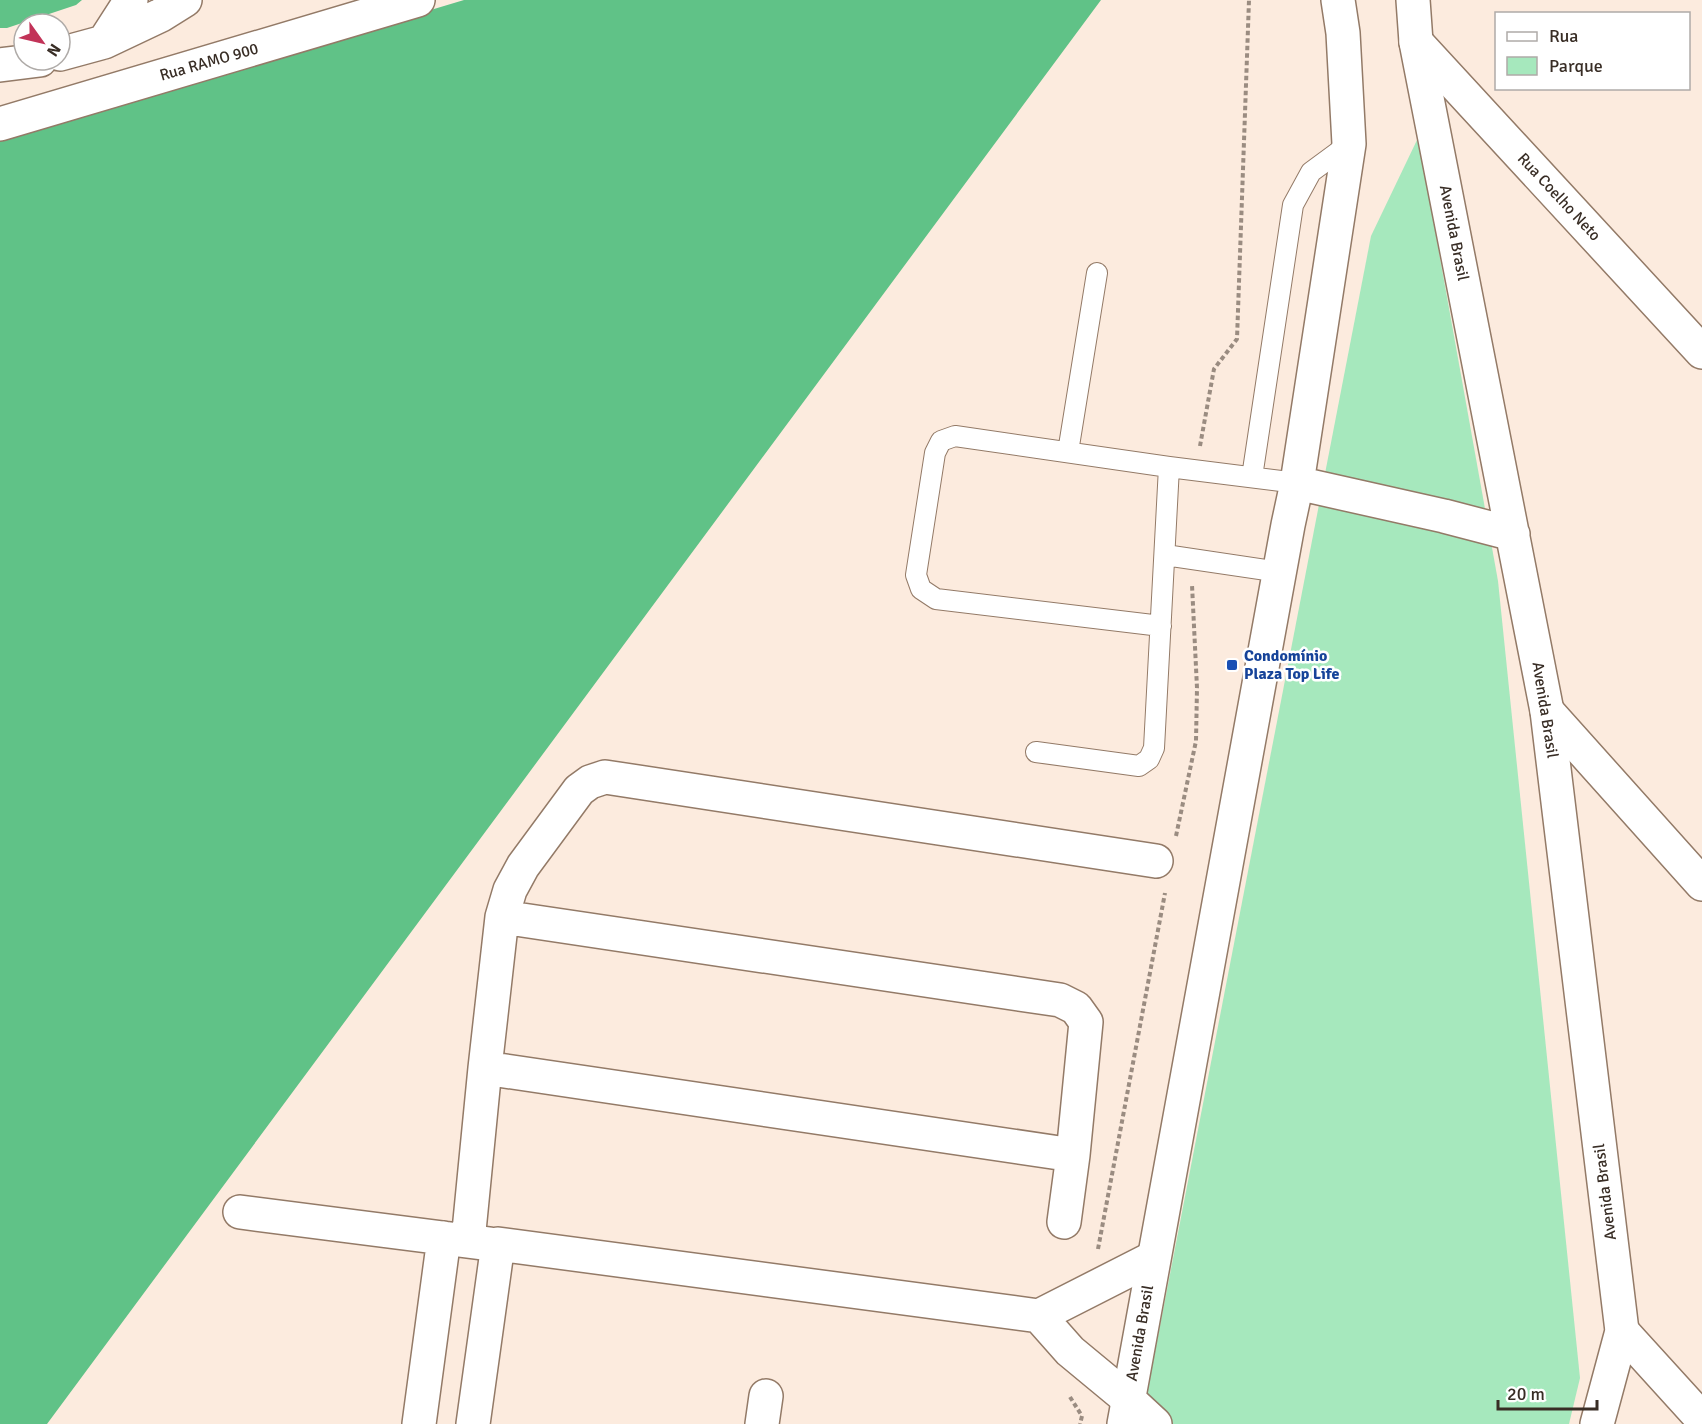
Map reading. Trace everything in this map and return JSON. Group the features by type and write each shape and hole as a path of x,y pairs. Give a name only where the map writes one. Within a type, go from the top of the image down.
{"street":[{"path":"104,42 131,0"},
{"path":"72,51 104,42 161,15 184,0"},
{"name":"Rua RAMO 900","path":"0,124 418,0"},
{"name":"Avenida Brasil","path":"1126,1412 1297,483 1349,144 1343,33 1338,0"},
{"name":"Avenida Brasil","path":"1413,0 1416,42 1547,711 1622,1331 1597,1424"},
{"name":"Rua Coelho Neto","path":"1416,42 1702,352"},
{"path":"1297,483 1513,534"},
{"path":"1547,711 1702,884"},
{"path":"473,1424 470,1241 485,1068 502,917 510,890 523,866 579,790 590,782 605,777 1155,861"},
{"path":"502,917 1060,1000 1076,1008 1086,1022 1064,1222"},
{"path":"485,1068 1073,1155"},
{"path":"240,1212 1039,1316 1153,1258"},
{"path":"419,1424 470,1241"},
{"path":"1039,1316 1126,1412 1155,1424"},
{"path":"1622,1331 1702,1419"}],"lane":[{"path":"1252,477 1293,206 1311,172 1349,144"},
{"path":"1068,452 1097,273"},
{"path":"1161,626 936,599 921,589 916,575 935,453 941,441 955,436 1297,483"},
{"path":"1036,752 1139,766 1149,759 1154,748 1169,467"},
{"path":"1165,555 1279,572"}],"green space":[{"path":"0,0 82,0 76,5 55,12 12,12 12,26 0,28"},
{"path":"464,0 1101,0 47,1424 0,1424 0,139"},
{"path":"1417,140 1498,581 1580,1378 1569,1424 1141,1424 1371,236"}],"place":[{"name":"Condomínio Plaza Top Life","path":"1232,665"}]}
